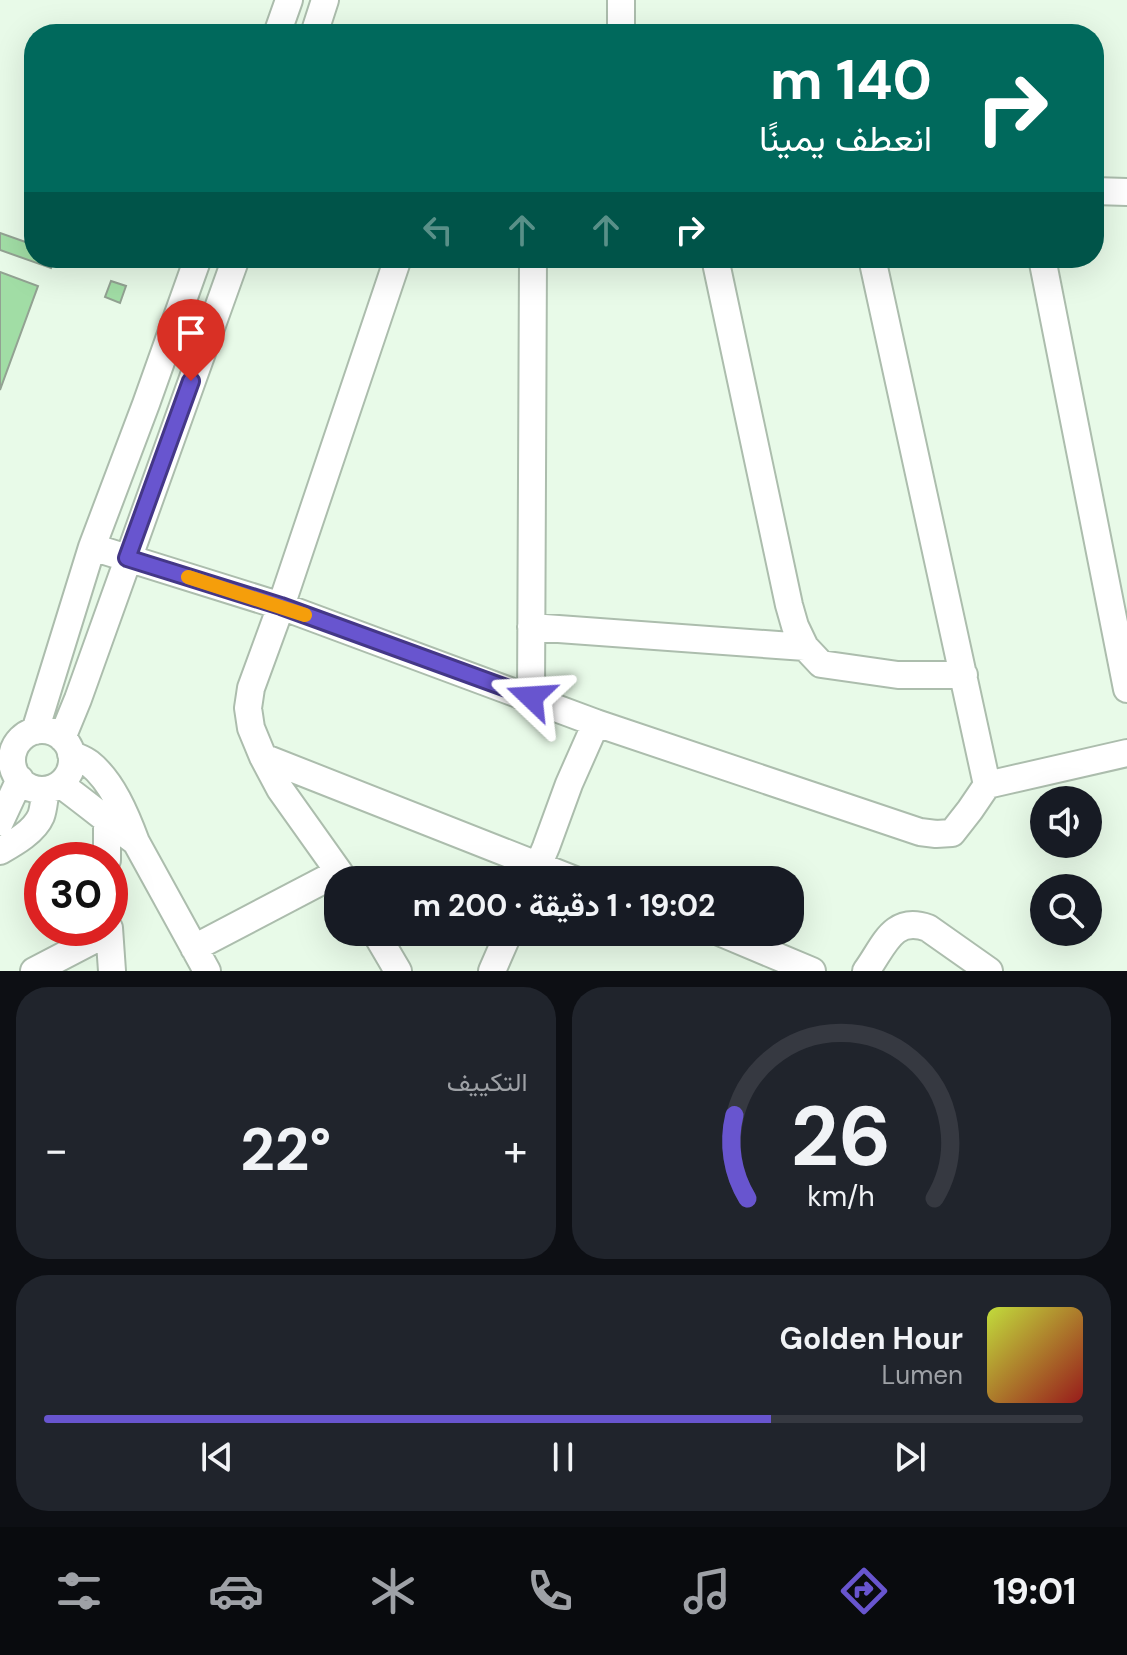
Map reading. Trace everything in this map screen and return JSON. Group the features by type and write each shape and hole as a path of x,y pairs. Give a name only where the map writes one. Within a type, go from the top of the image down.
{"street":[{"path":"281,24 289,0"},
{"path":"317,24 325,0"},
{"path":"621,0 621,24"},
{"path":"1104,191 1127,192"},
{"path":"35,731 92,547 194,268"},
{"path":"7,837 31,829 53,787 70,770 66,746 78,699 232,268"},
{"path":"334,866 280,789 251,728 248,708 251,688 395,268"},
{"path":"531,697 533,268"},
{"path":"717,268 789,605 805,647 821,664 898,675 964,675"},
{"path":"874,268 987,785"},
{"path":"1044,268 1127,689"},
{"path":"92,547 281,606 596,723 920,832 952,833 987,785 1127,753"},
{"path":"531,627 805,647"},
{"path":"537,866 596,723"},
{"path":"7,837 12,759 16,745 35,731 49,731 100,774 201,960 324,886"},
{"path":"263,757 518,866"},
{"path":"11,771 31,788 53,787 136,842"},
{"path":"7,837 63,816 100,816"},
{"path":"100,816 104,842"},
{"path":"866,971 887,938 907,924 928,928 989,971"},
{"path":"34,971 80,946"},
{"path":"110,946 112,971"},
{"path":"383,946 398,971"},
{"path":"492,971 503,946"},
{"path":"752,946 812,971"}],"building":[{"path":"0,233 24,241 24,258 0,250"},
{"path":"0,272 38,286 0,390"},
{"path":"111,281 126,286 120,303 105,297"}],"slow traffic":[{"path":"188,577 305,615"}],"route":[{"path":"191,381 127,558 281,606 531,697"}]}
